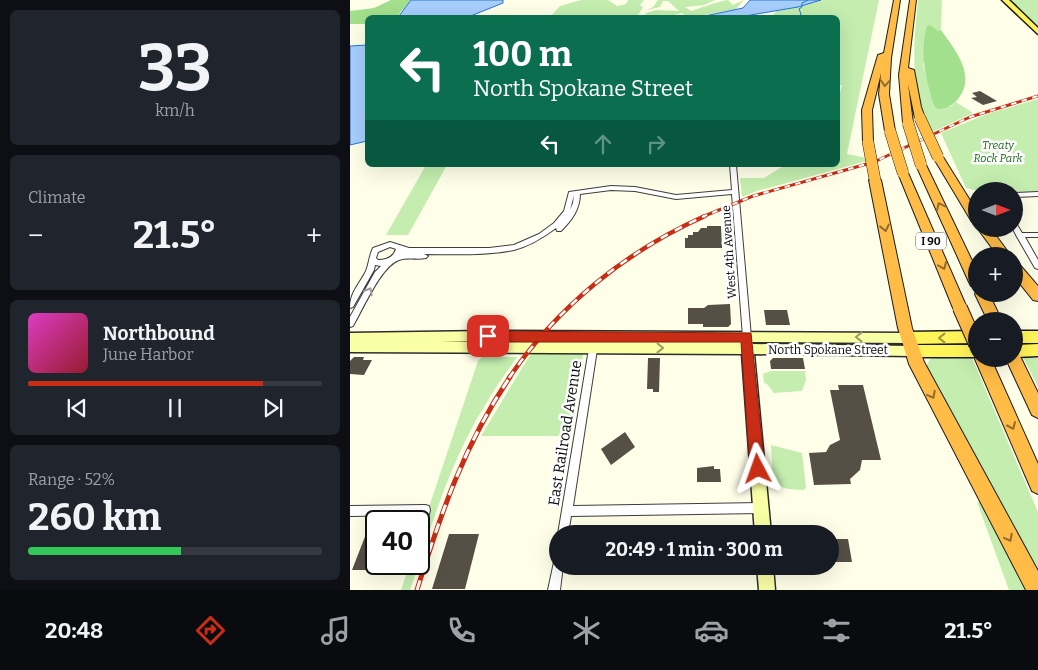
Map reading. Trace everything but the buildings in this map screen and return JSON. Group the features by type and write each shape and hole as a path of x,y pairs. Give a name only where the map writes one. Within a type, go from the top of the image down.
{"highway":[{"name":"I 90","path":"897,0 887,58 884,94 890,131 903,173 968,326"},
{"name":"I 90","path":"912,1 902,68 902,93 908,123 921,165 968,265"},
{"path":"912,1 909,56 910,79 920,118 938,157 968,206"},
{"path":"893,24 869,100 867,116 868,142 910,344 923,378 1037,590"},
{"path":"1023,278 1038,296"},
{"path":"986,367 1038,485"},
{"path":"1018,367 1038,410"}],"main road":[{"path":"1005,0 1038,32"},
{"path":"1023,337 1038,337"},
{"name":"North Spokane Street","path":"350,338 910,344 968,339"},
{"name":"North Spokane Street","path":"350,347 595,342"},
{"path":"747,343 762,525"},
{"name":"North Spokane Street","path":"910,344 968,350"},
{"path":"1023,350 1038,350"},
{"path":"766,575 767,590"}],"street":[{"name":"West 4th Avenue","path":"733,167 747,343"},
{"path":"574,192 599,188 622,188 681,197 736,192"},
{"path":"350,305 370,270 373,252 382,246 393,244 399,249 408,251 489,251 520,246 545,234 559,222 569,208 574,192"},
{"path":"372,261 378,263 407,256 495,256 529,247 549,237 566,223 576,206 574,192"},
{"path":"1023,195 1038,194"},
{"path":"1023,235 1038,235"},
{"path":"1022,238 1038,266"},
{"path":"350,324 378,274 398,254 399,249"},
{"name":"East Railroad Avenue","path":"565,525 595,342"},
{"path":"567,511 761,508"},
{"path":"350,511 365,511"},
{"path":"554,590 556,575"}],"green space":[{"path":"391,0 411,0 399,15 365,15 365,24 350,24 350,11 374,8"},
{"path":"581,0 608,0 617,6 626,4 628,0 644,0 640,5 643,7 638,15 552,15 560,6"},
{"path":"658,0 715,0 704,5 685,7 691,11 725,0 728,0 733,5 744,0 736,9 704,15 684,15 682,13 674,15 645,15 656,10 679,11 668,1 663,1 660,7 647,10 653,7"},
{"path":"821,0 879,0 847,154 867,158 867,161 757,191 742,197 740,178 764,178 782,167 840,167 840,93 842,85 840,85 840,15 773,15 777,10"},
{"path":"918,0 942,0 941,30 938,31 923,64 934,106 950,107 956,102 973,113 930,133 916,83 914,52"},
{"path":"1010,0 1038,0 1038,27"},
{"path":"930,25 938,31 941,30 958,54 965,72 963,90 958,99 949,107 941,109 934,106 924,66 925,36 927,26"},
{"name":"Treaty Rock Park","path":"1038,99 1038,193 1023,192 1023,182 968,182 968,188 966,188 941,133 987,114"},
{"path":"425,167 446,167 408,235 386,235"},
{"path":"533,350 580,352 583,355 570,436 481,436"},
{"path":"482,357 517,357 490,396 466,440 456,460 430,528 430,510 428,510 478,361"},
{"path":"1023,357 1038,358 1038,387"},
{"path":"968,358 968,367 976,367 1038,512 1038,579 922,364 927,365 930,359"},
{"path":"771,371 805,371 806,380 802,391 774,393 764,383 763,374"},
{"path":"771,445 802,453 806,487 804,490 784,488 773,482"},
{"path":"977,502 982,503 1029,590 1009,590"},
{"path":"406,575 415,575 410,590 401,590"}],"water":[{"path":"411,0 503,0 503,3 473,15 400,15"},
{"path":"750,0 821,0 798,7 751,15 710,15 743,8"},
{"path":"365,45 365,141 350,145 350,46"}],"waterway":[{"path":"800,15 799,9 802,7 802,3 808,0"}],"railway":[{"path":"702,217 753,196 874,162 970,117 1038,96"},
{"path":"509,378 549,328 595,284 648,246 705,216"},
{"path":"417,590 455,480 479,428 510,377"}],"route":[{"path":"488,336 747,337 758,469"}]}
